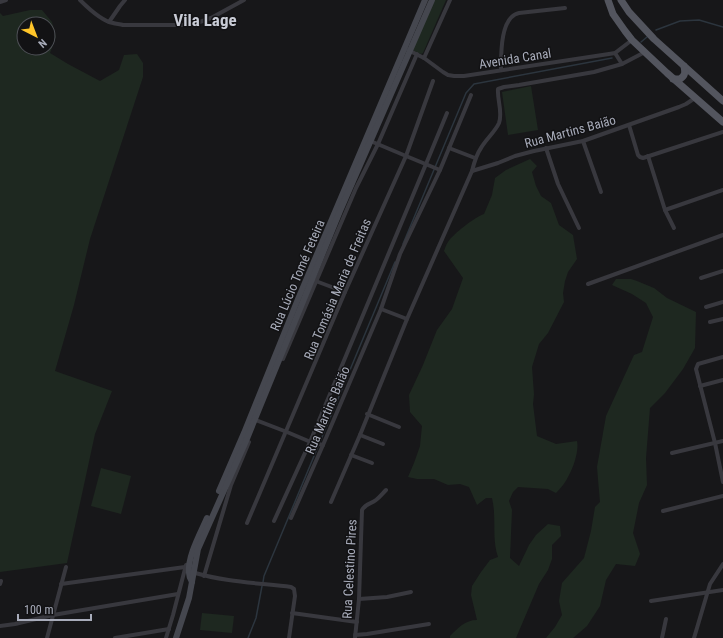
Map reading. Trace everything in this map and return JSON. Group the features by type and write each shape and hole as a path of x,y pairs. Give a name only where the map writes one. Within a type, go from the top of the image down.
{"main road":[{"name":"Rua Lúcio Tomé Feteira","path":"368,140 372,126 425,0"},
{"name":"Rua Lúcio Tomé Feteira","path":"189,570 193,557 198,549 254,420 368,140 432,0"},
{"path":"608,0 613,14 632,40 694,98 723,122"},
{"path":"621,0 623,5 654,39 723,101"},
{"path":"673,79 680,79 684,76 684,66"},
{"path":"176,638 189,598 192,582 189,575 189,570"}],"street":[{"path":"0,2 6,0"},
{"path":"80,0 85,6 100,17 109,22 123,25 197,24 244,0"},
{"path":"109,22 125,0"},
{"path":"424,58 450,0"},
{"path":"501,70 503,40 508,22 514,14 565,8"},
{"name":"Avenida Canal","path":"404,48 424,58 448,74 454,76 464,76 615,53 632,40"},
{"name":"Avenida Canal","path":"475,158 499,123 500,114 498,89 501,87 594,72 622,64 646,52"},
{"path":"615,53 622,64"},
{"path":"346,292 312,280 378,144 417,54"},
{"name":"Rua Tomásia Maria de Freitas","path":"247,523 406,156 433,81"},
{"name":"Rua Martins Baião","path":"291,518 381,309 400,254 440,170 471,95"},
{"name":"Rua Martins Baião","path":"472,171 515,156 583,141 679,107 694,98"},
{"path":"274,521 311,443 428,165 447,113"},
{"path":"629,125 638,155 643,158 723,132"},
{"path":"368,140 440,170"},
{"path":"583,141 600,192"},
{"path":"331,502 407,319 472,171 475,158 449,148"},
{"path":"546,148 558,184 579,228"},
{"path":"648,156 665,210 674,228"},
{"path":"665,210 723,190"},
{"path":"588,284 723,235"},
{"path":"701,278 723,270"},
{"path":"706,307 723,302"},
{"path":"381,309 407,319"},
{"path":"710,322 723,319"},
{"path":"723,358 698,364 696,369 715,443 723,482"},
{"path":"700,386 723,380"},
{"path":"368,414 399,427"},
{"path":"204,576 254,420 287,432 311,443 322,445"},
{"path":"360,435 383,444"},
{"path":"672,453 723,441"},
{"path":"351,455 372,463"},
{"name":"Rua Celestino Pires","path":"355,636 359,599 362,510 366,504 377,500 386,490"},
{"path":"663,511 723,496"},
{"path":"694,638 710,584 723,564"},
{"path":"47,638 66,566"},
{"path":"62,584 189,570 204,576 291,587 294,589 295,596 289,638"},
{"name":"Rua Lúcio Tomé Feteira","path":"166,638 178,594 189,570"},
{"path":"651,601 723,590"},
{"path":"359,599 387,598 411,592"},
{"path":"0,626 53,615 178,594"},
{"path":"292,613 356,622"},
{"path":"662,638 666,619"},
{"path":"355,636 430,624"},
{"path":"115,638 169,628"}],"shaded area":[{"path":"434,0 446,0 423,53 421,54 413,49"},
{"path":"30,10 42,10 47,16 16,16 16,56 55,56 100,81 119,70 124,55 137,54 143,63 143,77 90,239 74,305 55,371 112,391 95,434 67,563 0,572 0,13 3,16"},
{"path":"531,86 538,130 508,135 502,92"},
{"path":"530,159 537,166 532,172 541,196 551,203 559,225 573,235 577,259 568,272 565,281 563,293 564,302 548,333 539,344 532,367 534,394 533,404 537,436 556,444 577,441 577,453 568,478 556,493 548,489 518,487 513,492 509,501 512,510 510,558 519,566 529,545 536,535 548,524 560,526 561,536 552,545 552,559 548,570 539,584 516,638 450,638 450,636 462,625 469,621 477,620 471,595 472,586 490,560 498,557 496,551 492,498 486,498 477,505 469,487 460,484 448,485 434,479 417,479 408,477 420,446 422,426 410,412 409,395 437,330 452,309 463,278 444,251 447,244 464,226 484,214 492,195 495,178 506,170"},
{"path":"616,279 631,279 654,288 667,298 696,312 695,348 683,369 665,393 650,408 646,458 647,485 639,503 633,533 640,554 635,566 616,564 606,580 600,606 587,626 573,638 546,638 562,615 559,601 562,583 584,558 595,507 600,502 597,467 606,416 634,355 642,352 653,317 646,303 632,294 612,285"},
{"path":"101,468 131,476 121,514 91,506"},
{"path":"202,613 234,616 232,633 200,630"}],"waterway":[{"path":"656,30 680,21 699,20 723,27"},
{"path":"641,42 647,37"},
{"path":"403,244 466,93 474,84 612,58"},
{"path":"263,582 264,576 395,262"},
{"path":"248,638 256,618 262,586"}],"district":[{"name":"Vila Lage","path":"205,20"}]}
